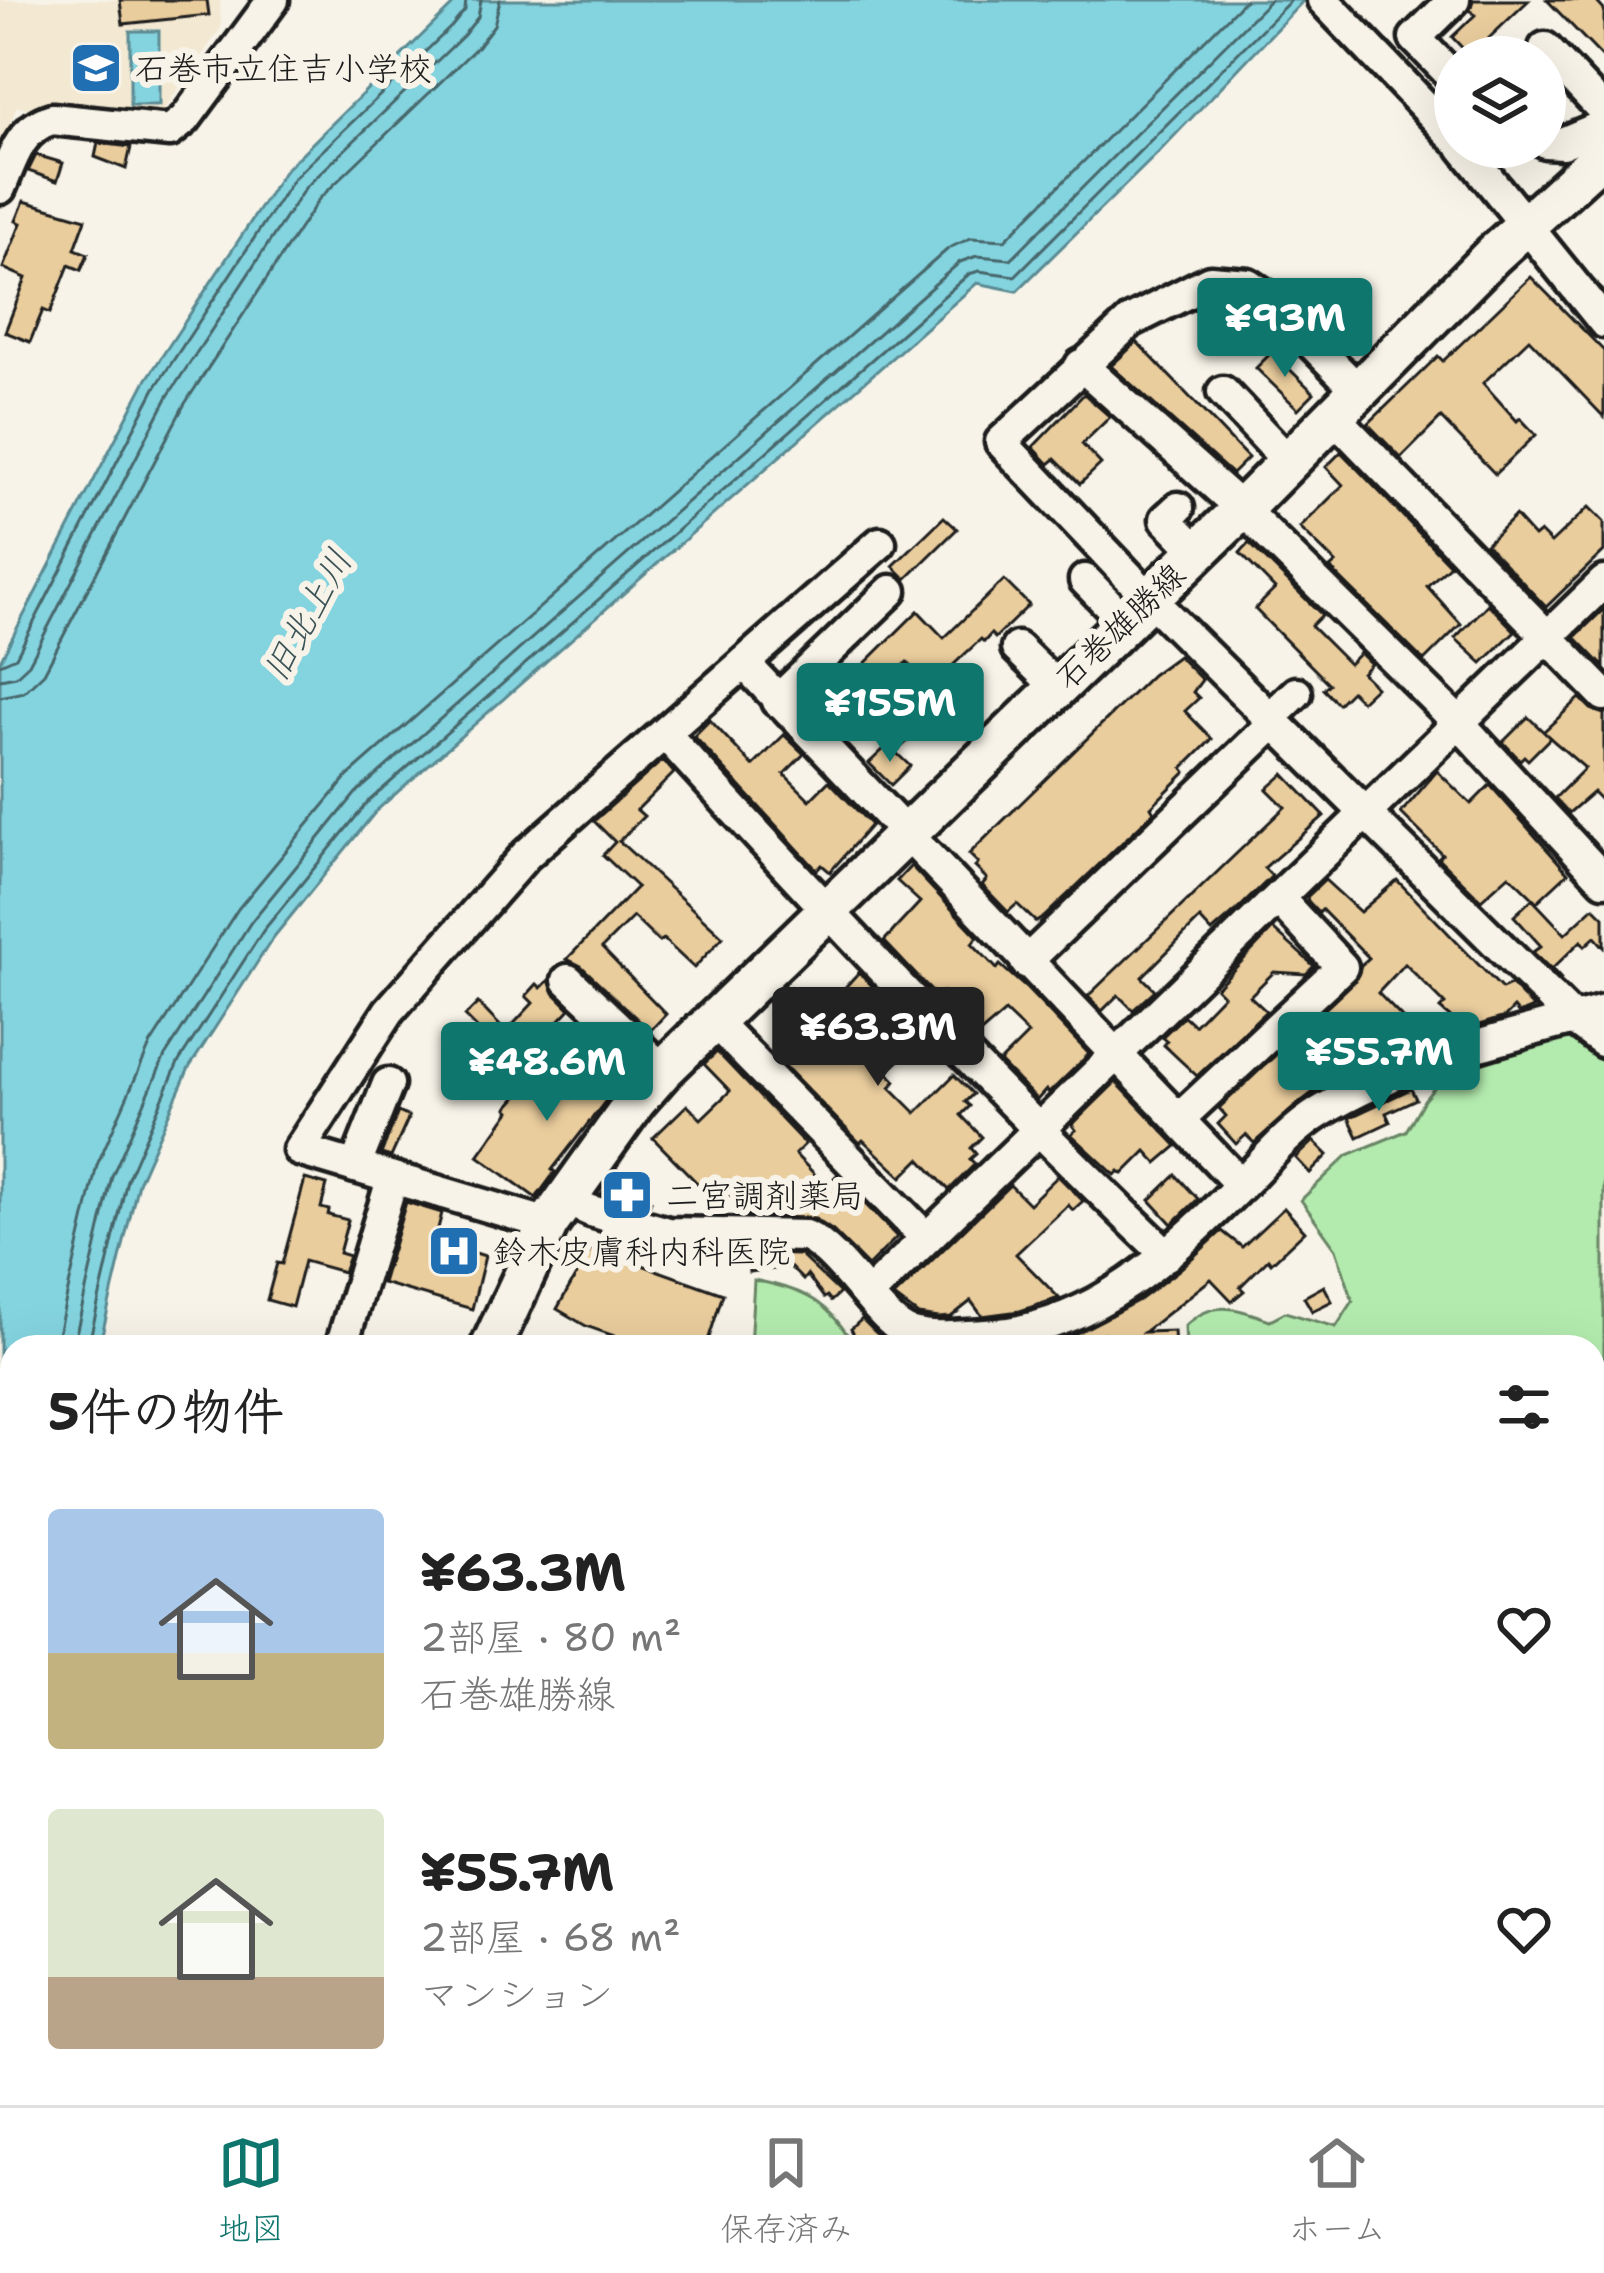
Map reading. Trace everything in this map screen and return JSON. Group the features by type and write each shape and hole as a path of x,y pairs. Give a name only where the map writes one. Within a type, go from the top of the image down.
{"main road":[{"name":"石巻雄勝線","path":"496,1335 557,1212 663,1070 1242,508 1525,225 1604,154"}],"street":[{"path":"233,55 242,0"},
{"path":"0,188 24,133 36,124 52,119 170,130 185,119 273,0"},
{"path":"1323,0 1434,115"},
{"path":"1434,58 1414,38 1454,0"},
{"path":"1566,70 1604,111"},
{"path":"1566,141 1594,129 1604,138"},
{"path":"1479,168 1603,316"},
{"path":"1604,695 1547,637 1347,404 1263,294 1248,284 1210,281 1131,321 1001,442 1137,609 1271,721 1573,1019 1604,1042"},
{"path":"1081,365 1242,508 1460,724 1604,880"},
{"path":"1223,392 1288,461"},
{"path":"1178,508 1166,519 1197,551"},
{"path":"880,543 526,855 389,1011 299,1150 392,1180 557,1212 590,1211 668,1232 806,1235 825,1245 903,1331 916,1335 1067,1333 1167,1255 1296,1129 1322,1111 1432,1062 1604,1011"},
{"path":"1084,580 1137,609"},
{"path":"869,1294 1604,582"},
{"path":"777,701 891,591"},
{"path":"1017,648 1057,687"},
{"path":"744,663 1241,1185"},
{"path":"1026,962 1296,693"},
{"path":"666,735 905,994 1038,1132 1167,1255"},
{"path":"1180,1118 1342,968 1279,899"},
{"path":"568,980 663,1070"},
{"path":"868,1031 905,994"},
{"path":"713,1021 926,1238"},
{"path":"356,1167 388,1084"},
{"path":"345,1335 392,1180"}],"shaded area":[{"name":"石巻市立住吉小学校","path":"0,0 220,0 221,28 158,118 16,107 0,158"}],"green space":[{"path":"1573,1035 1604,1057 1604,1335 1185,1335 1185,1326 1196,1317 1225,1308 1270,1320 1285,1312 1336,1327 1353,1301 1336,1249 1301,1200 1348,1155 1406,1131 1445,1075"},
{"path":"754,1280 814,1300 847,1335 751,1335"}],"water":[{"name":"旧北上川","path":"458,0 1304,0 1017,291 977,283 377,810 273,938 189,1068 138,1183 102,1335 0,1335 0,661 145,382 285,170"},
{"path":"130,31 159,31 159,105 130,105"}],"building":[{"path":"120,0 207,0 209,15 123,24"},
{"path":"1473,0 1529,0 1491,36 1453,36 1475,15 1470,10"},
{"path":"1547,0 1595,0 1604,10 1604,59"},
{"path":"98,143 131,147 126,169 95,157"},
{"path":"36,155 63,163 57,181 28,171"},
{"path":"24,201 86,219 75,249 88,254 81,270 69,265 50,313 43,310 30,342 5,332 26,278 3,268 21,223 16,221"},
{"path":"1531,277 1604,351 1604,417 1529,339 1483,383 1536,435 1495,474 1441,418 1401,458 1368,424 1438,356 1443,361"},
{"path":"1137,342 1248,458 1232,474 1111,366"},
{"path":"1272,352 1314,393 1298,409 1256,368"},
{"path":"1084,394 1110,417 1082,444 1101,464 1080,484 1055,459 1049,464 1033,447"},
{"path":"1341,452 1450,565 1427,586 1461,624 1424,661 1330,568 1336,563 1300,528 1343,485 1326,467"},
{"path":"1589,507 1604,522 1604,551 1546,607 1486,544 1515,516 1534,537 1540,532 1551,543"},
{"path":"944,517 957,529 906,579 893,566"},
{"path":"1249,543 1322,615 1311,626 1349,664 1360,653 1371,664 1362,673 1376,687 1361,701 1351,691 1338,704 1323,689 1329,684 1255,609 1275,589 1240,553"},
{"path":"1004,580 1029,605 995,638 991,634 984,642 981,639 950,668 963,681 963,688 935,714 940,719 929,730 925,725 899,749 849,702 827,722 817,711 918,611 944,638","holes":["907,662 933,688 910,711 885,684"]},
{"path":"1488,604 1515,631 1482,663 1455,638"},
{"path":"1604,609 1604,667 1575,637"},
{"path":"1178,656 1202,680 1193,692 1199,698 1185,711 1212,739 1151,807 1154,812 1044,917 1036,922 1017,904 1008,912 982,885 987,879 969,854 1152,675"},
{"path":"1580,698 1604,714 1604,803 1593,792 1569,813 1555,798 1585,768 1543,732"},
{"path":"1528,717 1550,738 1528,760 1524,756 1520,760 1503,742"},
{"path":"710,720 753,766 784,735 804,754 784,774 810,800 829,781 871,825 830,872 822,865 817,870 694,736"},
{"path":"888,745 910,766 891,785 869,763"},
{"path":"663,760 674,773 637,810 644,816 619,841 723,937 694,968 633,917 602,948 666,1014 650,1031 581,966 567,959 637,887 603,855 615,842 594,821"},
{"path":"1437,771 1471,804 1490,785 1568,873 1537,902 1509,875 1481,900 1401,813"},
{"path":"1284,774 1324,816 1264,868 1272,876 1236,911 1212,932 1200,919 1142,977 1155,990 1133,1010 1118,995 1102,1011 1088,996 1285,807 1267,789"},
{"path":"911,866 978,937 972,943 997,969 1000,965 1027,989 1089,1054 1037,1100 1000,1062 1028,1034 1005,1012 981,1033 943,992 934,994 884,941 920,902 897,881"},
{"path":"1325,880 1360,912 1397,880 1502,989 1511,985 1534,1008 1519,1014 1514,1008 1505,1017 1453,1033 1446,1026 1452,1019 1440,1009 1445,1004 1405,964 1378,993 1422,1038 1413,1047 1370,1064 1360,1055 1334,1082 1329,1080 1254,1143 1246,1135 1236,1144 1218,1124 1226,1116 1219,1108 1355,981 1369,958 1308,901"},
{"path":"1532,899 1565,934 1594,907 1604,917 1604,947 1595,937 1585,946 1581,941 1552,969 1562,980 1533,952 1541,946 1514,916"},
{"path":"1273,929 1314,966 1306,974 1274,972 1250,996 1266,1011 1197,1076 1164,1045 1167,1041 1162,1037 1184,1016 1194,1025 1223,995 1216,988"},
{"path":"859,972 874,988 842,1018 850,1025 854,1044 874,1049 905,1022 930,1046 918,1058 910,1050 887,1072 896,1081 890,1087 916,1113 954,1075 973,1094 961,1115 982,1137 971,1148 976,1154 970,1159 975,1164 949,1190 920,1159 902,1177 863,1140 860,1143 784,1065 805,1045 794,1035 798,1031 769,1002 790,987 819,1016"},
{"path":"549,980 570,1009 520,1062 506,1049 482,1073 468,1058 488,1039 465,1016 478,1003 506,1032 533,1003 526,996"},
{"path":"609,1050 630,1071 606,1096 536,1198 478,1156 510,1111 507,1108 545,1065 578,1097 602,1071 595,1064"},
{"path":"717,1052 805,1144 795,1154 826,1186 837,1175 897,1237 868,1266 815,1219 746,1215 726,1194 717,1203 653,1138 687,1105 701,1119 730,1091 704,1064"},
{"path":"1116,1082 1177,1146 1157,1163 1146,1151 1123,1174 1115,1175 1071,1134 1076,1130 1072,1125"},
{"path":"1411,1089 1416,1099 1386,1113 1390,1122 1358,1137 1349,1118"},
{"path":"398,1112 409,1117 391,1157 381,1154"},
{"path":"1314,1141 1328,1155 1310,1173 1296,1158"},
{"path":"618,1170 651,1201 649,1207 601,1194"},
{"path":"1176,1175 1198,1199 1172,1224 1150,1200"},
{"path":"1058,1176 1083,1201 1073,1210 1068,1205 1016,1254 1059,1298 1020,1311 982,1316 971,1301 951,1317 939,1318 918,1315 894,1297 1010,1185 1029,1204"},
{"path":"305,1179 327,1185 321,1208 348,1220 339,1253 349,1256 343,1272 304,1261 292,1307 267,1300"},
{"path":"406,1202 442,1213 435,1240 485,1256 472,1309 382,1283"},
{"path":"1284,1208 1305,1231 1271,1263 1268,1259 1232,1301 1211,1279 1144,1332 1174,1331 1174,1335 1073,1335 1139,1300 1222,1231 1242,1247"},
{"path":"592,1247 723,1294 710,1335 611,1335 557,1309"},
{"path":"747,1254 800,1255 840,1293 831,1301 824,1298 807,1275 803,1280 790,1267 749,1272"},
{"path":"1324,1286 1332,1301 1312,1311 1304,1297"},
{"path":"862,1319 879,1335 854,1335 851,1329"}],"place":[{"name":"石巻市立住吉小学校","path":"96,68"},
{"name":"二宮調剤薬局","path":"627,1195"},
{"name":"鈴木皮膚科内科医院","path":"454,1251"}]}
